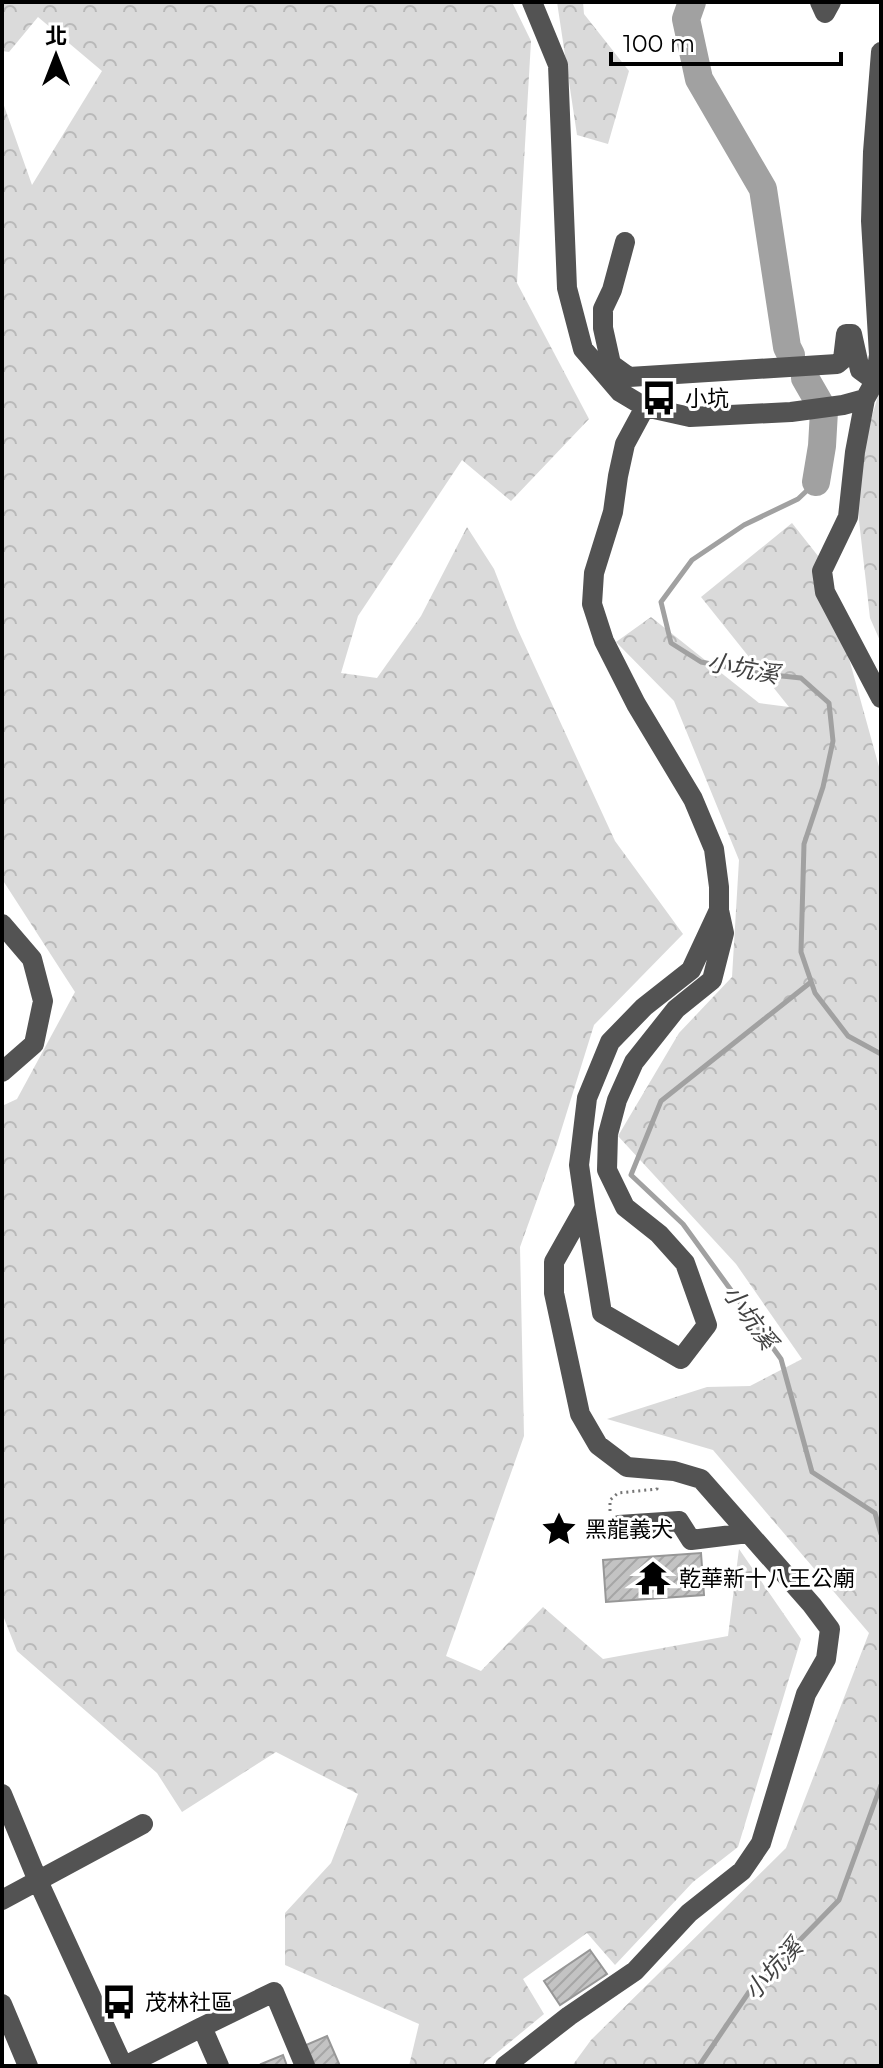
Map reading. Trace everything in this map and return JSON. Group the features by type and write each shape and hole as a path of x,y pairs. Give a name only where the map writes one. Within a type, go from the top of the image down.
{"street":[{"path":"532,2 558,65 567,288 583,349 606,367 629,377 837,364 843,359 846,334 852,334 860,370 870,390"},
{"path":"820,2 825,13 831,2"},
{"path":"881,52 871,221 879,355 855,452 848,517 822,571 825,592 881,698"},
{"path":"625,242 612,290 603,309 606,367 620,392 645,407 690,417 791,412 843,405 870,390"},
{"path":"645,407 625,444 613,512 594,573 592,604 604,641 636,704 693,799 714,849 724,933 712,980 676,1009 634,1062 617,1100 608,1134 607,1170 625,1207 659,1234 685,1263 707,1325 681,1359 602,1313 579,1165 587,1098 610,1042 644,1007 691,970 719,910"},
{"path":"2,924 32,959 43,1001 34,1044 2,1072"},
{"path":"505,2066 569,2016 635,1971 689,1913 742,1871 761,1843 806,1694 826,1659 830,1629 701,1479 674,1471 627,1467 598,1445 580,1414 554,1293 554,1262 585,1207"},
{"path":"615,1519 679,1521 691,1540 748,1533"},
{"path":"2,1794 38,1881 124,2066 274,1992 305,2066"},
{"path":"2,1900 143,1824"},
{"path":"2,2004 28,2066"},
{"path":"202,2027 219,2066"}],"path":[{"path":"615,1519 610,1500 618,1493 657,1489 653,1471"}],"green space":[{"path":"2,2 512,2 531,41 517,283 589,419 511,501 462,460 358,616 341,673 377,678 421,616 467,527 494,569 517,628 615,841 683,934 594,1025 556,1147 520,1247 524,1436 446,1656 481,1671 543,1607 603,1659 728,1636 739,1549 801,1639 738,1847 693,1882 615,1965 587,1933 523,1979 544,2014 481,2066 409,2066 419,2024 285,1965 285,1913 331,1863 358,1794 276,1752 182,1812 157,1773 17,1651 2,1613 2,1106 17,1099 75,992 2,879 2,100 32,185 102,71 38,17 9,52 2,51"},
{"path":"557,2 583,2 584,14 629,71 608,144 577,135"},
{"path":"881,386 881,643 870,618 854,476"},
{"path":"792,523 822,561 881,774 881,2066 572,2066 591,2040 786,1848 869,1633 713,1450 607,1419 707,1387 750,1386 802,1359 736,1264 618,1136 679,1033 732,977 739,860 674,701 616,642 651,617 759,703 789,707 701,597"}],"building":[{"name":"乾華新十八王公廟","path":"701,1553 704,1595 606,1602 603,1560"},
{"path":"590,1950 607,1974 560,2005 544,1981"},
{"path":"327,2036 340,2066 315,2066 306,2045"},
{"path":"283,2055 287,2066 261,2064"}],"waterway":[{"name":"小坑溪","path":"692,2 686,19 699,79 763,189 787,347 791,355"},
{"name":"小坑溪","path":"805,378 824,411 816,482"},
{"name":"小坑溪","path":"816,482 798,499 744,525 692,560 661,602 671,643 701,662 801,678 829,703 833,741 823,787 804,844 801,952 815,993 848,1036 881,1054"},
{"name":"小坑溪","path":"811,982 661,1101 631,1175 683,1224 781,1359 812,1472 875,1513 881,1534"},
{"name":"小坑溪","path":"699,2066 749,1992 839,1900 881,1785"}],"place":[{"name":"小坑","path":"659,398"},
{"name":"黑龍義犬","path":"559,1529"},
{"name":"乾華新十八王公廟","path":"653,1578"},
{"name":"茂林社區","path":"119,2002"}]}
